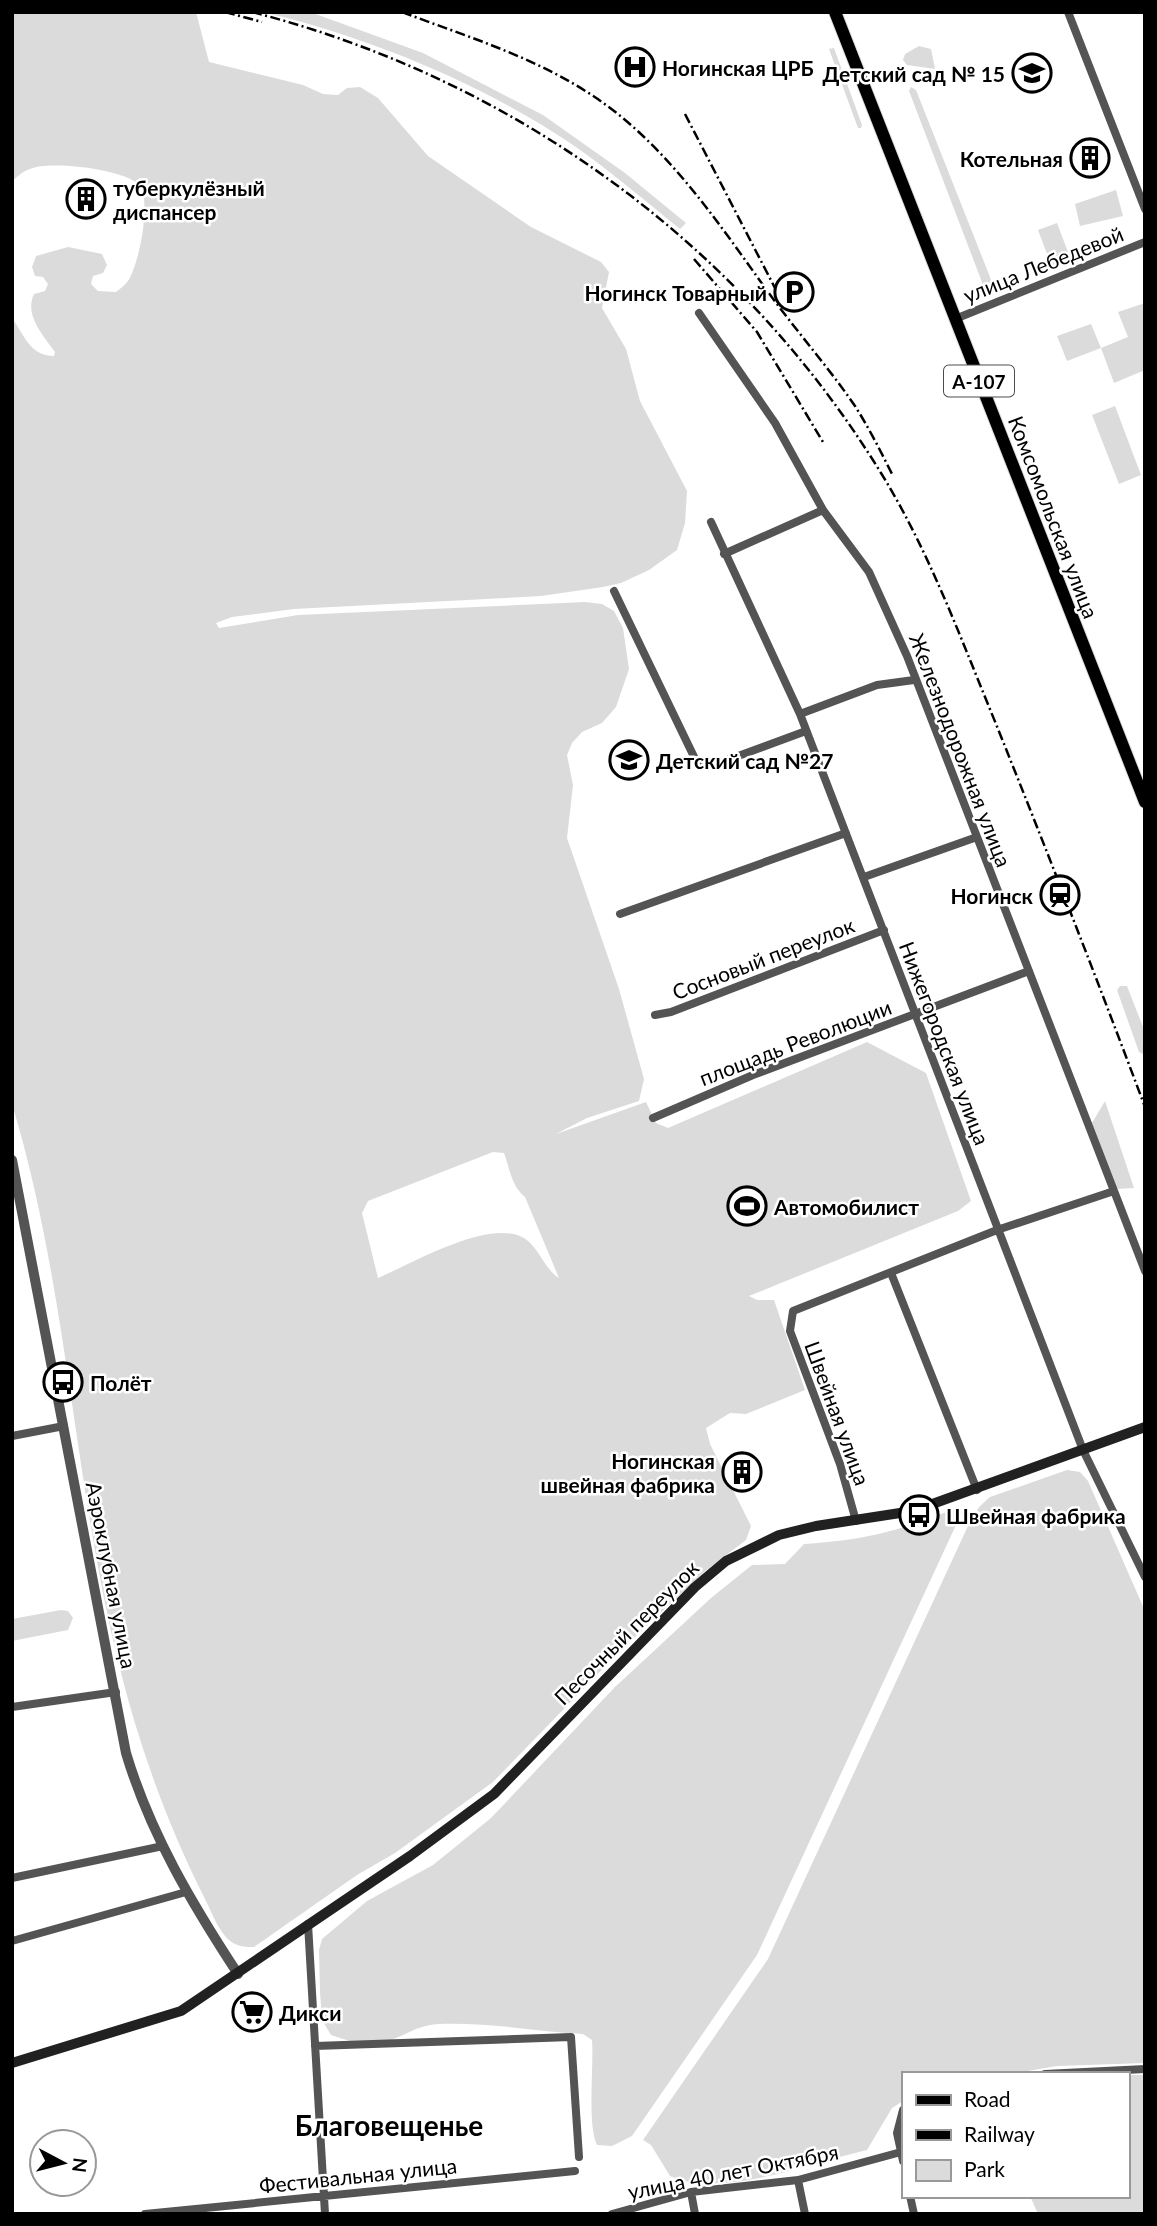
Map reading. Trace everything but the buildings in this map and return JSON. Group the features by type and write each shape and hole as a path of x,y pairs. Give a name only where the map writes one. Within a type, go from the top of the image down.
{"main road":[{"name":"Комсомольская улица","path":"835,12 1141,783 1145,802"},
{"name":"Песочный переулок","path":"12,2063 181,2011 457,1823 494,1794 695,1587 726,1561 779,1535 816,1526 913,1511 1145,1427"}],"street":[{"path":"1068,12 1145,209"},
{"name":"улица Лебедевой","path":"955,319 1145,242"},
{"name":"Железнодорожная улица","path":"699,313 775,423 823,510 869,572 907,656 914,680 978,837 1145,1271"},
{"path":"724,554 823,510"},
{"name":"Нижегородская улица","path":"711,522 800,714 1083,1450 1145,1577"},
{"path":"614,591 694,759 701,765 711,766 806,731"},
{"path":"800,714 877,685 914,680"},
{"path":"620,914 846,833"},
{"path":"864,877 978,837"},
{"name":"Сосновый переулок","path":"655,1015 671,1012 884,930"},
{"name":"площадь Революции","path":"653,1118 915,1013 1029,971"},
{"name":"Аэроклубная улица","path":"12,1160 116,1692 120,1729 132,1771 163,1846 186,1892 238,1974"},
{"path":"977,1490 891,1273 997,1230 1114,1191"},
{"name":"Швейная улица","path":"856,1521 840,1464 790,1331 790,1317 798,1308 891,1273"},
{"path":"12,1436 64,1426"},
{"path":"12,1707 116,1692"},
{"path":"12,1878 163,1846"},
{"path":"12,1941 186,1892"},
{"path":"308,1924 324,2214"},
{"path":"315,2046 571,2037 579,2157"},
{"path":"1085,2072 1145,2069"},
{"path":"902,2114 897,2133 902,2157"},
{"name":"улица 40 лет Октября","path":"612,2214 691,2192 798,2179 902,2157"},
{"name":"Фестивальная улица","path":"145,2214 575,2171"},
{"path":"798,2179 804,2214"},
{"path":"691,2192 695,2214"}],"green space":[{"path":"12,12 196,12 209,62 303,85 323,94 338,95 347,88 360,87 378,98 428,156 531,227 601,262 609,272 602,308 626,349 640,401 687,491 685,523 677,550 649,570 621,583 603,587 541,596 294,609 232,617 216,623 219,628 298,615 585,602 602,604 614,611 623,628 629,669 616,707 602,723 582,732 572,743 567,755 573,785 567,838 619,989 644,1079 639,1101 587,1118 556,1134 646,1102 656,1123 668,1128 867,1042 926,1073 971,1201 958,1211 749,1296 757,1300 774,1300 805,1390 746,1414 730,1413 706,1428 710,1444 751,1526 746,1540 704,1572 622,1649 493,1782 395,1853 357,1875 254,1947 233,1943 217,1923 166,1812 135,1722 103,1592 58,1311 31,1172 12,1104 12,318 34,349 39,353 54,356 55,352 40,332 31,310 34,294 45,291 48,284 43,277 35,276 32,267 36,256 68,247 102,254 107,265 103,273 93,276 91,284 98,291 116,292 128,281 136,261 143,231 144,202 138,184 102,170 39,166 25,171 12,181","holes":["493,1152 504,1153 514,1182 525,1197 559,1278 529,1242 509,1233 491,1234 451,1245 378,1278 362,1213 368,1201"]},
{"path":"263,12 310,12 423,53 543,115 625,173 686,223 680,229 570,143 485,93 376,46"},
{"path":"919,46 931,49 935,69 907,65 903,60 905,54"},
{"path":"834,48 861,128 858,128 829,49"},
{"path":"911,87 916,90 990,277 993,288 990,291 985,290 909,91"},
{"path":"1116,190 1123,216 1080,226 1075,204"},
{"path":"1057,223 1071,260 1052,267 1038,230"},
{"path":"1145,303 1145,370 1114,383 1101,348 1128,337 1118,312"},
{"path":"1091,324 1101,348 1067,361 1057,336"},
{"path":"1115,406 1141,475 1119,484 1092,415"},
{"path":"1120,986 1127,986 1145,1032 1145,1055 1139,1052 1117,990"},
{"path":"1105,1101 1134,1188 1116,1189 1092,1123"},
{"path":"1067,1470 1080,1472 1088,1481 1145,1611 1145,2063 1057,2066 1022,2072 902,2072 902,2102 892,2108 867,2150 795,2170 741,2181 691,2182 670,2176 651,2145 643,2140 768,1959 967,1528 979,1507 990,1497"},
{"path":"956,1508 962,1512 757,1955 632,2136 612,2146 597,2145 592,2124 592,2040 583,2034 492,2025 438,2024 370,2045 331,2035 322,2020 319,1950 322,1939 367,1901 433,1865 491,1818 615,1687 711,1598 752,1565 785,1564 804,1544 882,1533"},
{"path":"68,1611 73,1618 68,1630 12,1641 12,1619"},
{"path":"1129,2075 1145,2075 1145,2214 1038,2214 1031,2198 1129,2198"}],"railway":[{"path":"225,12 262,22"},
{"path":"252,12 348,42 441,80 529,127 612,181 689,244 760,313 824,390 881,473 929,564 1015,772 1145,1107"},
{"path":"402,12 542,67 587,92 641,134 666,159 710,212 845,392 893,476"},
{"path":"685,114 776,290"},
{"path":"694,259 757,332 823,442"}],"place":[{"name":"Ногинская ЦРБ","path":"635,67"},
{"name":"Детский сад № 15","path":"1032,73"},
{"name":"Котельная","path":"1090,158"},
{"name":"туберкулёзный диспансер","path":"86,199"},
{"name":"Ногинск Товарный","path":"794,292"},
{"name":"Детский сад №27","path":"629,760"},
{"name":"Ногинск","path":"1060,895"},
{"name":"Автомобилист","path":"747,1206"},
{"name":"Полёт","path":"63,1382"},
{"name":"Ногинская швейная фабрика","path":"742,1472"},
{"name":"Швейная фабрика","path":"919,1515"},
{"name":"Дикси","path":"252,2012"}],"district":[{"name":"Благовещенье","path":"389,2125"}]}
